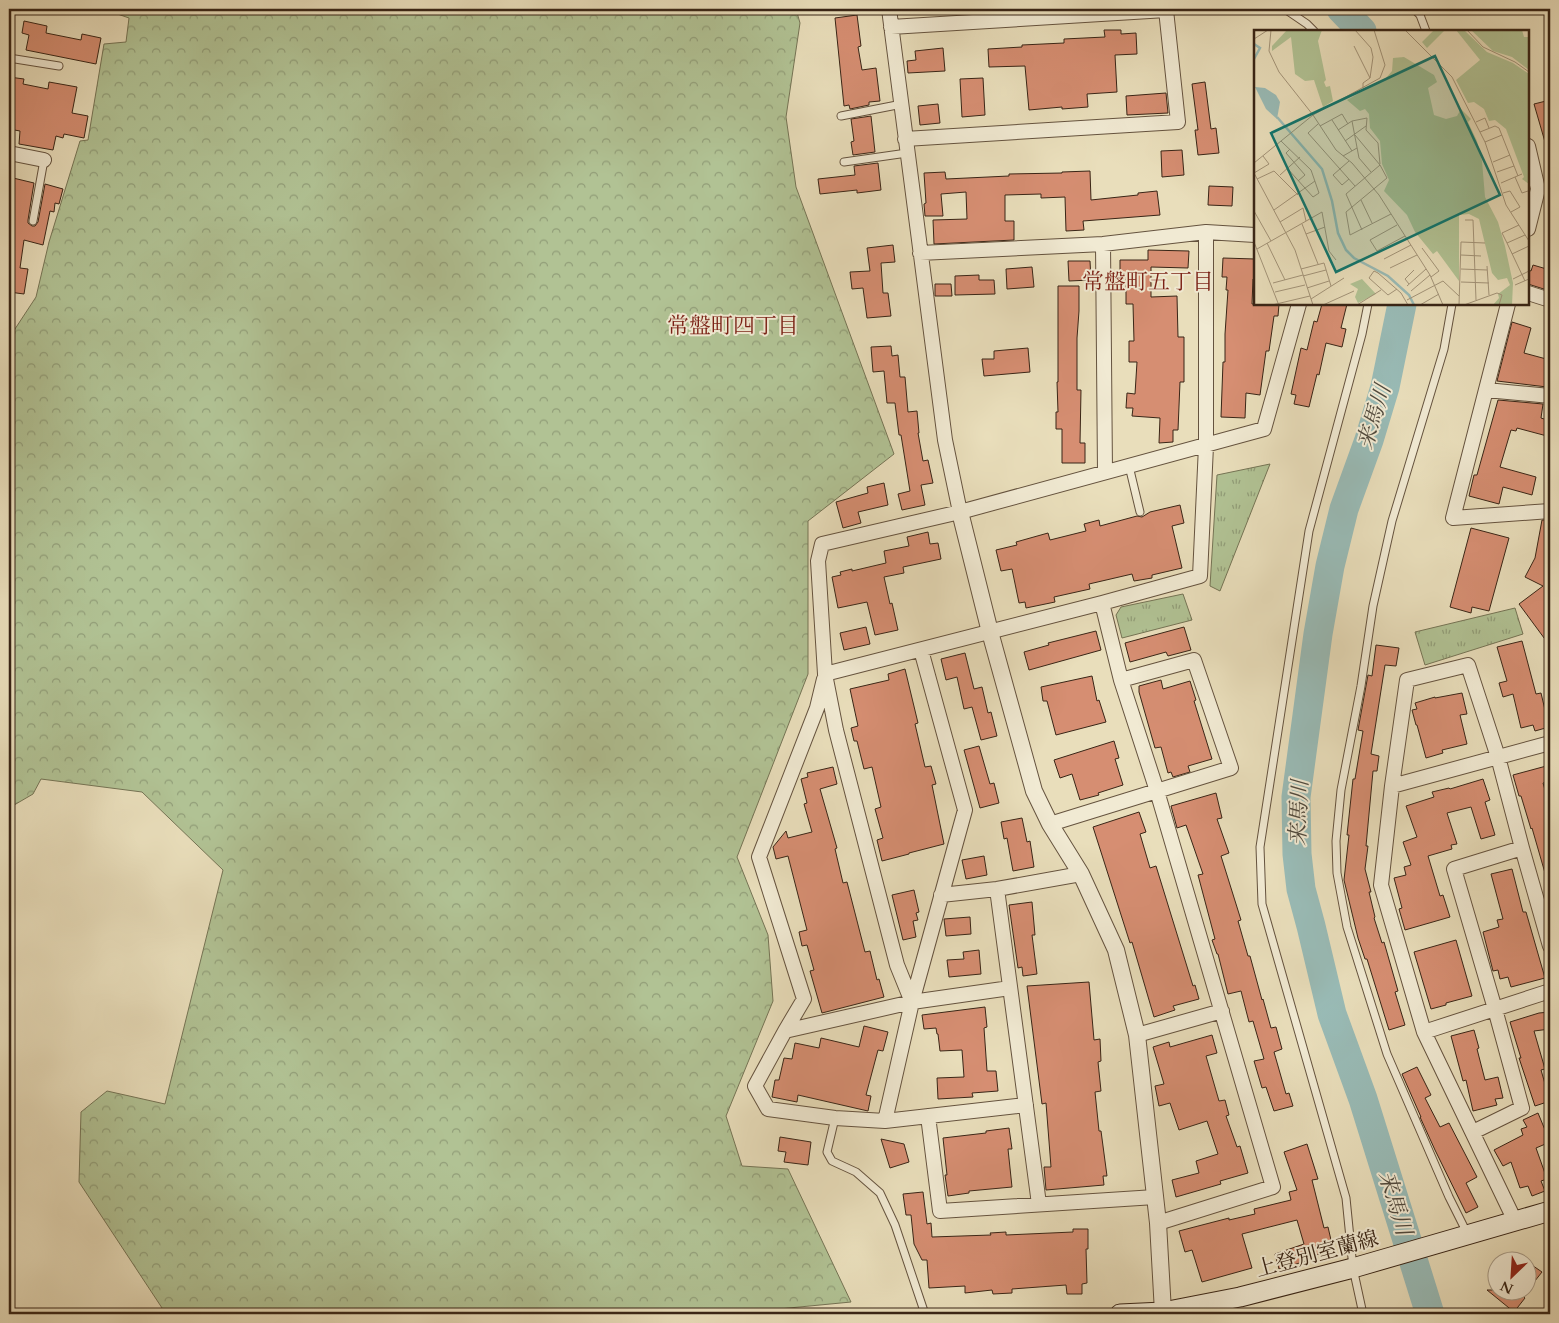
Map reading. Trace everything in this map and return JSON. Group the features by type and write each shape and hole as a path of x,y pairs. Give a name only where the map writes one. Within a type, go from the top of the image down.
{"main road":[{"name":"上登別室蘭線","path":"1120,1314 1164,1313 1240,1298 1353,1268 1550,1211"}],"street":[{"path":"888,9 902,104 944,440 990,632 1034,791 1050,824 1081,874 1116,950 1137,1035 1158,1223 1164,1313"},
{"path":"891,27 1166,10 1178,122 905,139"},
{"path":"1529,150 1538,189 1529,226"},
{"path":"9,153 44,160"},
{"path":"920,253 1103,244 1206,232 1254,235"},
{"path":"825,674 1102,604 1200,576 1206,446 1206,232"},
{"path":"1103,244 1105,472"},
{"path":"1529,293 1550,300"},
{"path":"912,1002 894,955 836,730 825,674 818,562 822,544 960,512 1264,430 1299,305"},
{"path":"1508,305 1453,518 1550,511"},
{"path":"1486,390 1550,396"},
{"path":"1102,604 1121,680 1157,791 1273,1187 1158,1223"},
{"path":"885,1121 912,1002 965,810 920,650"},
{"path":"1050,824 1231,768 1194,660 1121,680"},
{"path":"1515,1221 1424,1032 1380,885 1407,680 1468,665 1498,757 1550,946"},
{"path":"825,674 817,708 759,857 804,999 784,1031 755,1086 768,1109 835,1118 885,1121 1026,1105"},
{"path":"1392,786 1550,743"},
{"path":"1473,1132 1522,1108 1454,869 1522,848"},
{"path":"942,894 997,889 1081,874"},
{"path":"997,889 1039,1204"},
{"path":"784,1031 912,1002 1010,988"},
{"path":"1424,1032 1550,991"},
{"path":"1137,1035 1222,1011"},
{"path":"928,1116 940,1211 1155,1198"}],"lane":[{"path":"1286,9 1313,30"},
{"path":"1414,9 1420,15 1426,30"},
{"path":"9,58 59,66"},
{"path":"841,116 902,104"},
{"path":"844,162 907,153"},
{"path":"33,221 44,160"},
{"path":"1363,1314 1353,1268 1346,1198 1262,904 1260,847 1309,531 1362,334 1368,305"},
{"path":"1452,305 1444,349 1392,521 1373,606 1361,686 1341,790 1336,840 1337,873 1347,927 1387,1054 1467,1234"},
{"path":"1128,466 1140,512"},
{"path":"835,1118 827,1152 832,1161 856,1172 880,1193 895,1225 924,1314"}],"green space":[{"path":"109,9 796,9 800,23 786,117 796,187 894,454 808,521 808,674 737,857 768,935 773,1001 726,1116 742,1166 788,1169 851,1302 727,1314 166,1314 79,1182 81,1112 107,1091 165,1104 223,870 142,792 41,779 33,794 9,808 9,345 11,335 36,297 49,242 80,141 88,140 104,44 126,42 129,18 109,11"},
{"path":"1270,464 1220,591 1210,586 1217,475"},
{"path":"1183,594 1192,620 1122,638 1116,615 1121,607"},
{"path":"1515,608 1523,634 1425,665 1415,632"}],"building":[{"path":"857,15 861,46 858,47 862,70 876,68 880,101 869,102 869,105 850,109 849,105 844,106 835,18"},
{"path":"24,21 47,26 46,33 81,40 82,34 101,38 96,64 26,50 29,35 22,33"},
{"path":"1104,30 1121,30 1121,34 1136,33 1137,54 1115,55 1117,92 1087,94 1088,107 1029,110 1025,66 989,67 988,49 1064,43 1064,39 1105,37"},
{"path":"943,48 945,71 908,73 907,61 916,60 915,51"},
{"path":"9,77 24,79 23,84 48,89 49,82 77,87 72,113 88,116 84,138 64,134 63,138 56,136 53,150 19,144 20,131 9,129"},
{"path":"983,78 985,115 962,117 960,79"},
{"path":"1205,82 1211,129 1216,128 1219,153 1198,155 1195,130 1198,130 1192,84"},
{"path":"1166,93 1168,113 1127,115 1126,96"},
{"path":"1546,101 1550,118 1550,141 1545,142 1534,104"},
{"path":"938,104 940,123 920,125 918,106"},
{"path":"871,116 875,152 853,155 851,142 854,141 851,119"},
{"path":"1182,150 1184,175 1162,177 1161,151"},
{"path":"878,163 881,190 857,193 857,190 820,194 818,179 855,175 854,166"},
{"path":"1090,171 1091,200 1157,191 1160,215 1083,221 1084,230 1066,231 1065,197 1041,198 1041,194 1005,195 1005,221 1014,221 1014,240 934,244 933,220 967,219 966,192 941,194 943,216 925,216 924,173 945,172 946,179"},
{"path":"9,177 34,183 28,220 28,223 32,226 35,226 38,222 45,184 63,189 59,204 55,203 54,212 50,211 43,245 24,240 20,268 28,269 24,294 9,292"},
{"path":"1209,186 1233,187 1232,206 1208,205"},
{"path":"893,245 895,262 881,263 883,293 888,293 891,316 867,318 863,288 852,289 850,272 870,271 867,248"},
{"path":"1148,250 1189,251 1188,268 1151,267 1151,297 1177,296 1178,337 1184,337 1184,382 1180,382 1178,430 1173,430 1173,442 1159,443 1160,418 1132,416 1133,408 1126,408 1127,393 1135,394 1137,362 1129,362 1129,341 1134,341 1133,304 1126,304 1126,276 1120,275 1120,260 1148,260"},
{"path":"1223,258 1254,259 1252,304 1279,305 1278,316 1274,316 1269,351 1266,351 1260,395 1246,393 1245,418 1221,417 1228,290 1226,290 1227,277 1222,277"},
{"path":"1068,261 1090,261 1091,280 1069,281"},
{"path":"1533,265 1550,270 1550,291 1529,284 1529,270 1531,271"},
{"path":"1032,267 1034,287 1007,289 1006,269"},
{"path":"979,275 979,280 994,280 995,294 955,295 955,276"},
{"path":"935,284 951,284 952,296 935,296"},
{"path":"1058,286 1079,286 1077,390 1081,390 1080,443 1085,443 1085,463 1062,463 1062,429 1056,429 1056,412 1058,412"},
{"path":"1322,305 1347,305 1341,328 1346,329 1342,347 1326,343 1309,407 1294,404 1296,395 1291,394 1301,348 1307,350 1314,321 1317,322"},
{"path":"1512,322 1531,328 1524,353 1550,360 1550,376 1547,387 1497,381"},
{"path":"891,346 892,356 898,355 900,377 905,377 908,412 917,411 918,433 923,461 928,460 933,483 921,485 925,505 902,510 898,494 910,491 895,403 887,403 884,371 873,372 871,347"},
{"path":"1028,348 1030,372 984,376 982,359 994,359 994,351"},
{"path":"1498,400 1543,404 1541,418 1550,421 1547,436 1517,428 1516,431 1511,430 1500,467 1536,477 1532,495 1503,487 1499,504 1469,496 1474,475 1477,475"},
{"path":"884,483 888,505 858,512 861,523 843,528 836,502 868,493 867,487"},
{"path":"1180,505 1184,523 1172,526 1182,568 1152,575 1152,578 1134,581 1132,574 1089,584 1090,589 1054,597 1055,602 1026,608 1025,602 1019,603 1012,569 1001,571 996,550 1017,545 1016,542 1048,533 1050,540 1086,531 1084,524 1099,520 1100,526 1137,516 1142,517 1150,512"},
{"path":"1542,520 1550,520 1550,646 1519,604 1543,586 1525,577 1535,558"},
{"path":"1471,528 1509,538 1489,611 1472,607 1471,613 1450,607"},
{"path":"928,532 930,544 938,543 941,559 903,567 904,573 884,577 898,630 875,635 867,602 838,608 832,577 841,575 840,572 886,563 884,551 909,546 907,537"},
{"path":"866,627 870,644 844,650 840,633"},
{"path":"1184,627 1191,650 1168,656 1166,652 1130,662 1125,643"},
{"path":"1096,631 1101,650 1029,670 1024,652 1049,645 1048,643"},
{"path":"1522,641 1536,694 1541,693 1549,727 1535,731 1533,725 1521,728 1513,694 1503,697 1499,683 1507,681 1497,647"},
{"path":"1376,645 1399,648 1396,666 1385,665 1371,754 1379,756 1377,771 1373,771 1365,869 1371,892 1369,892 1374,918 1382,943 1384,942 1398,991 1395,992 1405,1025 1389,1030 1367,959 1365,959 1358,938 1344,880 1353,779 1355,779 1363,731 1358,730 1368,675 1372,676"},
{"path":"965,653 974,689 982,687 988,713 991,712 997,736 981,740 972,707 964,709 957,677 946,680 941,659"},
{"path":"905,669 918,723 915,724 925,767 931,766 936,784 932,785 944,844 882,861 877,840 883,838 875,809 881,807 872,767 864,769 857,741 854,741 851,728 858,726 850,689 889,680 888,674"},
{"path":"1092,676 1097,701 1099,700 1106,722 1056,735 1047,701 1043,701 1041,687"},
{"path":"1161,680 1163,689 1190,681 1196,700 1194,701 1212,759 1188,766 1190,772 1173,777 1171,772 1168,773 1161,747 1155,748 1139,692 1139,686"},
{"path":"1462,693 1467,714 1460,715 1467,744 1442,750 1443,753 1426,758 1412,710 1417,709 1415,703 1435,697"},
{"path":"1114,741 1119,758 1115,759 1123,785 1098,793 1099,795 1080,800 1072,774 1060,778 1054,760"},
{"path":"979,746 990,784 994,783 999,803 980,808 964,750"},
{"path":"1550,765 1550,781 1543,783 1550,807 1550,880 1547,880 1532,828 1513,775"},
{"path":"833,767 837,784 820,789 837,848 835,849 843,883 847,882 865,952 870,951 877,980 879,979 884,997 822,1013 810,971 814,970 807,945 802,946 799,932 807,930 788,856 776,859 773,847 786,831 788,838 812,832 804,804 807,803 801,779 808,777 807,773"},
{"path":"1483,779 1490,800 1485,802 1495,835 1481,839 1471,807 1447,813 1457,844 1451,845 1452,849 1428,856 1440,896 1443,895 1450,917 1405,930 1399,909 1402,908 1394,878 1406,875 1404,867 1411,865 1403,842 1417,837 1406,806 1434,797 1432,792 1450,789"},
{"path":"1216,793 1222,818 1217,819 1229,853 1221,856 1241,920 1238,921 1248,956 1250,956 1271,1028 1276,1027 1282,1049 1274,1052 1286,1094 1289,1093 1293,1106 1274,1111 1266,1087 1262,1088 1254,1061 1264,1059 1253,1021 1249,1022 1241,991 1228,994 1218,954 1212,940 1215,939 1198,875 1203,874 1186,825 1177,828 1171,806"},
{"path":"1139,812 1146,832 1140,834 1150,868 1156,866 1193,986 1195,985 1199,999 1173,1006 1175,1010 1154,1017 1132,942 1130,943 1093,827"},
{"path":"1022,818 1027,842 1030,841 1034,867 1013,871 1007,838 1004,839 1001,822"},
{"path":"984,856 987,875 966,879 962,860"},
{"path":"1512,869 1523,912 1526,912 1545,978 1511,987 1508,977 1500,979 1498,970 1493,971 1483,932 1499,927 1497,920 1503,919 1491,874"},
{"path":"914,890 919,912 916,913 918,920 913,921 916,937 903,940 892,895"},
{"path":"1032,902 1035,935 1032,935 1037,974 1023,976 1022,967 1018,968 1009,905"},
{"path":"970,917 971,934 946,936 944,919"},
{"path":"1456,940 1472,996 1431,1009 1414,952"},
{"path":"979,950 981,974 949,977 947,960 964,959 963,952"},
{"path":"1089,982 1094,1040 1100,1039 1101,1061 1098,1062 1101,1091 1095,1092 1099,1131 1101,1131 1107,1176 1103,1176 1104,1185 1046,1190 1044,1167 1051,1167 1046,1103 1042,1104 1027,986"},
{"path":"985,1007 987,1027 984,1028 987,1071 996,1071 998,1091 972,1093 973,1097 938,1099 937,1078 964,1077 962,1050 940,1051 936,1028 924,1029 922,1015"},
{"path":"1550,1012 1550,1029 1534,1031 1545,1069 1541,1070 1550,1101 1535,1106 1519,1058 1521,1058 1510,1022 1539,1013"},
{"path":"864,1026 888,1032 883,1051 878,1050 866,1095 871,1096 868,1111 798,1095 797,1102 772,1097 775,1080 779,1080 784,1058 792,1059 795,1043 819,1048 821,1038 859,1047"},
{"path":"1474,1030 1485,1080 1498,1077 1503,1098 1495,1099 1497,1105 1473,1111 1466,1080 1463,1081 1451,1036"},
{"path":"1212,1035 1217,1053 1206,1056 1219,1101 1225,1100 1229,1115 1226,1116 1237,1147 1240,1146 1248,1173 1220,1181 1221,1184 1176,1197 1172,1180 1199,1173 1196,1161 1218,1154 1207,1121 1179,1130 1170,1103 1159,1106 1155,1086 1164,1084 1153,1047 1169,1042 1170,1047"},
{"path":"1417,1067 1431,1095 1425,1098 1440,1127 1449,1123 1477,1177 1466,1183 1478,1207 1466,1213 1435,1150 1402,1074"},
{"path":"1538,1113 1550,1142 1536,1148 1547,1179 1541,1181 1545,1191 1532,1196 1528,1186 1520,1188 1511,1162 1503,1166 1494,1150 1523,1135 1521,1129 1527,1127 1523,1120"},
{"path":"1009,1128 1012,1149 1008,1149 1012,1187 969,1191 969,1193 948,1196 943,1138"},
{"path":"780,1137 811,1142 808,1165 784,1162 786,1152 778,1151"},
{"path":"881,1139 904,1144 909,1162 890,1168"},
{"path":"1307,1144 1318,1179 1312,1180 1324,1228 1328,1227 1331,1240 1321,1243 1324,1252 1316,1255 1317,1258 1279,1269 1275,1254 1304,1244 1297,1220 1242,1234 1252,1268 1202,1282 1192,1250 1185,1252 1179,1231 1229,1218 1229,1220 1255,1214 1254,1209 1291,1200 1289,1192 1297,1190 1284,1152"},
{"path":"923,1192 927,1224 931,1223 932,1237 991,1235 990,1233 1006,1232 1006,1235 1073,1232 1073,1229 1088,1229 1088,1249 1086,1249 1087,1283 1082,1284 1082,1294 1067,1294 1066,1285 1012,1289 1012,1293 993,1294 992,1290 965,1293 965,1286 929,1288 927,1260 922,1260 914,1244 911,1215 906,1215 903,1194"},
{"path":"1536,1268 1542,1272 1536,1280"},
{"path":"1499,1300 1523,1300 1514,1312"}],"waterway":[{"name":"来馬川","path":"1341,9 1361,30"},
{"name":"来馬川","path":"1402,305 1385,387 1369,440 1344,509 1330,566 1318,634 1296,797 1297,854 1301,889 1332,1014 1363,1099 1430,1314"}],"district":[{"name":"常盤町五丁目","path":"1148,282"},
{"name":"常盤町四丁目","path":"733,326"}]}
